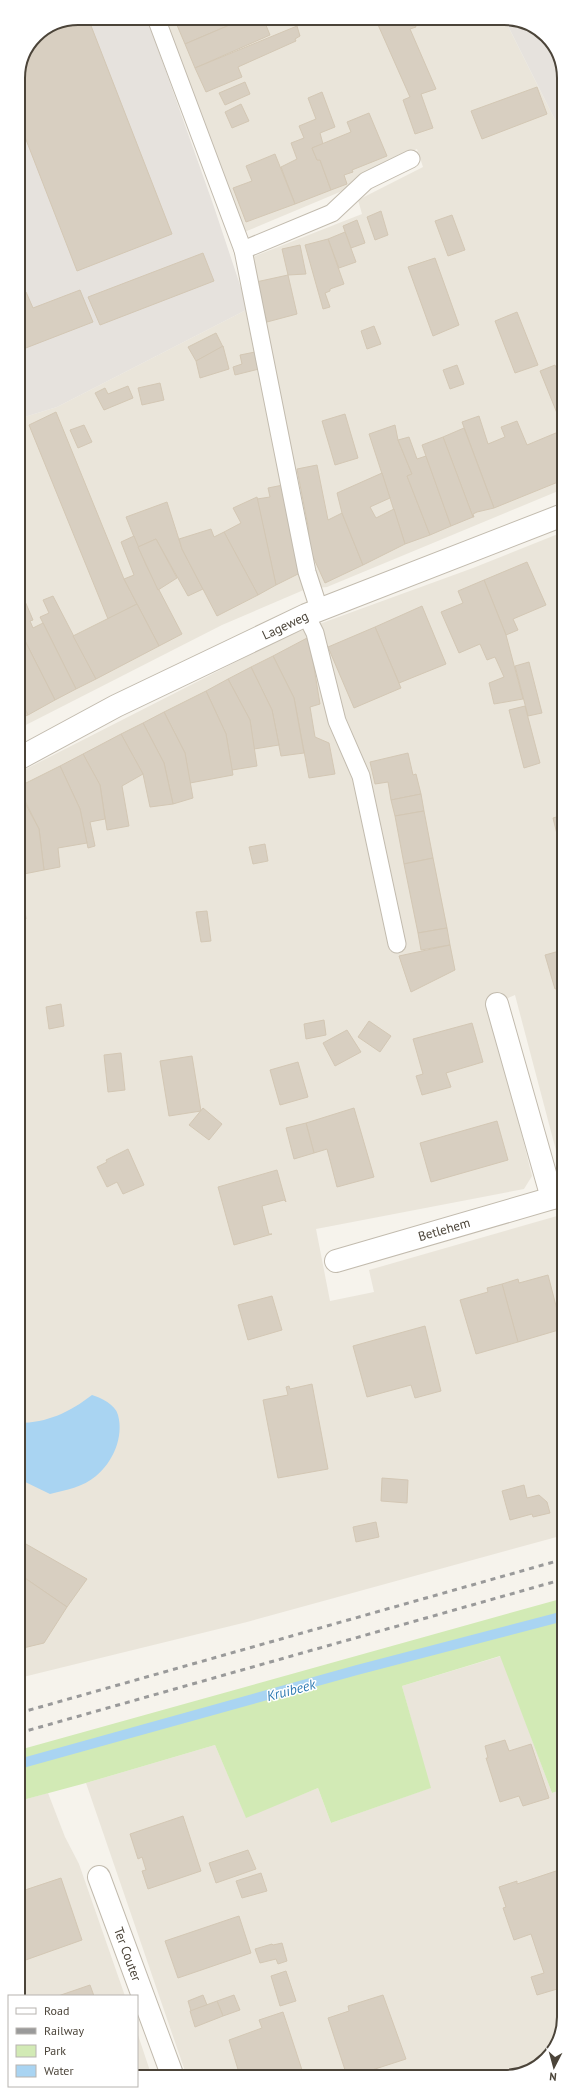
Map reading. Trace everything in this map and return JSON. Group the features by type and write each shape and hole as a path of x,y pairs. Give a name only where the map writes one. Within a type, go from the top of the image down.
{"street":[{"name":"Lageweg","path":"25,755 116,706 312,612 557,517"},
{"name":"Betlehem","path":"498,1004 557,1193"},
{"name":"Betlehem","path":"336,1261 557,1196"},
{"name":"Ter Couter","path":"99,1877 170,2070"}],"lane":[{"path":"159,25 242,250 307,572 315,633 337,722 361,776 397,944"},
{"path":"242,250 332,213 366,181 411,159"}],"shaded area":[{"path":"78,25 149,25 213,204 248,309 57,407 25,417 26,68 34,49 49,34 58,29"},
{"path":"165,25 508,25 555,120 557,119 557,491 327,587 317,588 250,258 362,214 358,200 423,167 417,149 363,175 347,189 242,233"},
{"path":"508,25 524,29 533,34 539,38 550,52 556,68 557,78 557,119 555,120"},
{"path":"248,309 306,589 222,625 25,725 25,417 57,407"},
{"path":"557,534 557,1154 515,995 490,1006 532,1176 524,1189 316,1229 330,1301 374,1292 369,1270 557,1216 557,1537 247,1622 25,1677 25,769 289,635 473,568"},
{"path":"501,1656 552,1793 557,1791 557,2024 547,2047 534,2047 534,2060 524,2066 504,2070 185,2070 86,1783 215,1745 246,1817 318,1788 331,1823 430,1788 402,1686"},
{"path":"48,1793 65,1837 79,1864 125,1995 25,1995 25,1799"},
{"path":"138,2035 150,2070 138,2070"}],"green space":[{"path":"557,1600 557,1791 552,1793 500,1656 402,1686 431,1788 331,1823 318,1788 246,1818 215,1745 25,1799 25,1748"}],"water":[{"path":"92,1395 103,1400 114,1408 118,1415 119,1423 116,1448 107,1464 91,1480 50,1494 25,1482 25,1422 49,1419 75,1407"}],"building":[{"path":"91,25 172,234 77,271 25,137 25,78 29,58 34,49 49,34 68,26"},
{"path":"177,25 230,25 185,44"},
{"path":"230,25 266,25 270,35 195,68 185,44"},
{"path":"378,25 415,25 416,27 410,29 436,89 421,94 433,128 415,134 403,100 410,97"},
{"path":"297,26 300,36 295,39 296,41 238,67 242,77 206,92 195,68"},
{"path":"245,82 250,94 225,105 219,93"},
{"path":"537,87 547,114 482,139 471,111"},
{"path":"322,92 335,127 320,133 323,144 312,148 317,160 320,160 331,190 295,204 281,167 297,159 291,143 304,138 299,126 316,119 308,98"},
{"path":"241,104 249,121 232,128 225,112"},
{"path":"369,113 387,156 352,170 353,172 344,175 347,184 331,190 320,160 317,160 312,148 351,132 347,122"},
{"path":"275,154 295,204 246,222 233,188 252,181 246,166"},
{"path":"381,211 388,235 375,240 367,217"},
{"path":"452,215 465,250 448,256 435,221"},
{"path":"357,220 365,243 351,248 343,226"},
{"path":"345,232 356,262 339,268 328,239"},
{"path":"328,239 344,284 330,289 330,291 325,293 330,307 323,309 305,245"},
{"path":"300,245 306,274 288,275 282,249"},
{"path":"203,253 214,281 100,325 88,297"},
{"path":"435,258 459,325 433,336 408,267"},
{"path":"288,275 297,314 267,322 256,282"},
{"path":"80,290 93,322 25,348 25,292 33,308"},
{"path":"517,312 538,365 515,373 495,321"},
{"path":"374,326 381,344 367,349 361,331"},
{"path":"216,333 223,347 196,361 188,347"},
{"path":"223,346 229,369 200,378 196,361"},
{"path":"255,352 259,369 235,375 233,367 242,364 240,355"},
{"path":"457,365 464,384 450,389 443,370"},
{"path":"555,365 557,371 557,413 540,371"},
{"path":"160,383 164,400 142,405 138,388"},
{"path":"128,386 133,398 104,410 95,393 105,388 108,394"},
{"path":"56,412 124,579 137,604 108,619 29,425"},
{"path":"345,414 358,458 335,465 322,421"},
{"path":"479,416 488,444 505,437 501,427 517,421 527,445 557,432 557,482 494,508 462,422"},
{"path":"84,425 92,442 78,448 70,430"},
{"path":"395,425 398,440 412,474 407,476 430,535 405,544 369,434"},
{"path":"464,428 494,508 477,512 473,514 474,517 443,437"},
{"path":"409,437 417,459 426,456 451,526 430,535 407,476 412,474 398,440"},
{"path":"443,437 473,517 451,526 422,445"},
{"path":"317,465 328,520 342,513 363,565 325,583 310,550 308,526 297,469"},
{"path":"382,473 390,498 370,507 376,518 394,509 405,544 363,565 342,513 337,493"},
{"path":"283,485 302,572 276,585 257,499 270,497 268,488"},
{"path":"257,497 276,585 258,595 224,532 241,523 233,508"},
{"path":"167,502 182,549 203,589 188,596 156,539 138,547 126,517"},
{"path":"211,529 214,537 224,532 258,595 217,616 182,549 179,539"},
{"path":"134,536 146,565 182,634 159,646 124,579 134,575 121,542"},
{"path":"156,539 177,578 158,590 138,547"},
{"path":"527,562 546,605 513,619 518,630 506,635 484,580"},
{"path":"484,580 506,635 523,699 494,704 489,683 504,677 495,657 487,660 480,644 459,653 441,612 463,603 458,591"},
{"path":"53,596 96,679 76,689 40,617 49,613 43,600"},
{"path":"25,601 33,620 30,621 33,628 43,623 76,689 55,700 25,641"},
{"path":"137,604 159,646 96,679 73,636"},
{"path":"422,606 446,664 399,683 375,627"},
{"path":"375,627 401,688 354,708 328,647"},
{"path":"309,637 320,704 310,707 315,737 329,743 335,774 309,778 294,698 273,656"},
{"path":"25,641 55,700 28,715 25,709"},
{"path":"273,656 294,698 304,753 281,756 272,710 251,667"},
{"path":"529,662 542,713 528,716 515,666"},
{"path":"251,667 272,710 279,745 254,749 250,720 228,679"},
{"path":"228,679 250,720 257,766 232,770 226,734 206,691"},
{"path":"206,691 226,734 233,775 190,783 185,753 164,712"},
{"path":"525,706 540,763 524,768 509,710"},
{"path":"25,709 28,715 25,716"},
{"path":"164,712 185,753 193,798 173,804 164,763 143,723"},
{"path":"143,723 164,763 173,804 150,807 143,774 121,734"},
{"path":"121,734 143,774 122,786 129,826 107,830 100,785 83,754"},
{"path":"408,753 413,775 416,774 421,794 391,800 388,782 375,784 370,762"},
{"path":"83,754 100,785 105,819 90,822 95,846 88,848 80,809 60,766"},
{"path":"60,766 80,809 87,843 58,848 60,867 44,870 39,829 25,801 25,784"},
{"path":"421,794 424,811 395,816 391,800"},
{"path":"25,803 39,829 44,870 25,874"},
{"path":"424,811 433,858 404,864 395,816"},
{"path":"557,817 557,834 553,818"},
{"path":"265,844 268,861 253,864 249,847"},
{"path":"433,858 447,928 418,933 404,864"},
{"path":"207,911 211,941 201,942 196,912"},
{"path":"447,928 450,945 421,950 418,933"},
{"path":"450,945 455,970 411,992 399,956"},
{"path":"557,952 557,988 555,989 545,955"},
{"path":"61,1004 64,1026 49,1029 46,1007"},
{"path":"324,1020 326,1035 306,1039 304,1024"},
{"path":"369,1021 391,1036 380,1052 358,1037"},
{"path":"472,1023 483,1062 446,1073 451,1087 422,1095 416,1076 423,1074 413,1039"},
{"path":"347,1030 361,1052 335,1066 323,1043"},
{"path":"121,1053 125,1090 108,1092 104,1055"},
{"path":"192,1056 201,1111 169,1116 160,1061"},
{"path":"298,1062 308,1097 280,1105 270,1070"},
{"path":"203,1108 222,1124 209,1140 189,1125"},
{"path":"354,1108 374,1177 337,1187 327,1149 314,1153 306,1123"},
{"path":"497,1121 508,1160 431,1182 420,1143"},
{"path":"306,1123 314,1153 294,1159 286,1128"},
{"path":"128,1149 144,1185 123,1194 117,1182 107,1187 97,1167 107,1162 106,1160"},
{"path":"277,1170 286,1202 284,1200 262,1206 269,1234 272,1234 234,1245 218,1187"},
{"path":"548,1275 557,1310 557,1330 518,1342 502,1284 518,1279 519,1283"},
{"path":"502,1284 518,1342 476,1354 460,1300 488,1292 487,1288"},
{"path":"272,1296 282,1330 248,1340 238,1305"},
{"path":"425,1326 441,1391 415,1398 411,1385 367,1397 353,1346"},
{"path":"312,1384 328,1469 278,1478 263,1400 288,1395 286,1387 289,1386 290,1389"},
{"path":"382,1478 408,1480 407,1503 381,1501"},
{"path":"524,1485 527,1498 539,1495 547,1502 550,1513 533,1517 532,1514 510,1520 502,1491"},
{"path":"376,1522 379,1537 356,1542 353,1527"},
{"path":"25,1543 87,1579 67,1607 25,1578"},
{"path":"25,1578 67,1607 44,1643 25,1648"},
{"path":"505,1740 509,1751 531,1744 549,1798 523,1806 519,1796 500,1802 486,1758 488,1758 485,1746"},
{"path":"183,1816 201,1871 148,1889 142,1871 146,1870 142,1857 138,1859 130,1834"},
{"path":"248,1850 256,1869 216,1883 209,1863"},
{"path":"556,1871 557,1874 557,1989 537,1995 531,1977 544,1973 531,1934 514,1940 503,1908 506,1907 499,1887 517,1881 517,1884"},
{"path":"261,1873 267,1891 242,1898 236,1881"},
{"path":"61,1878 82,1940 25,1960 25,1890"},
{"path":"239,1916 251,1953 178,1978 165,1941"},
{"path":"282,1943 287,1961 278,1964 276,1959 260,1963 255,1949"},
{"path":"286,1971 296,2001 280,2006 271,1976"},
{"path":"90,1985 94,1995 61,1995"},
{"path":"203,1995 207,2005 191,2011 188,2001"},
{"path":"234,1995 240,2010 223,2016 217,2001"},
{"path":"383,1995 406,2059 372,2070 345,2070 328,2018 349,2011 348,2006"},
{"path":"217,2001 223,2016 195,2027 190,2011"},
{"path":"283,2012 302,2070 238,2070 229,2040 262,2028 259,2020"}],"waterway":[{"name":"Kruibeek","path":"25,1762 357,1670 557,1618"}],"railway":[{"path":"25,1711 557,1561"},
{"path":"25,1731 557,1581"}]}
